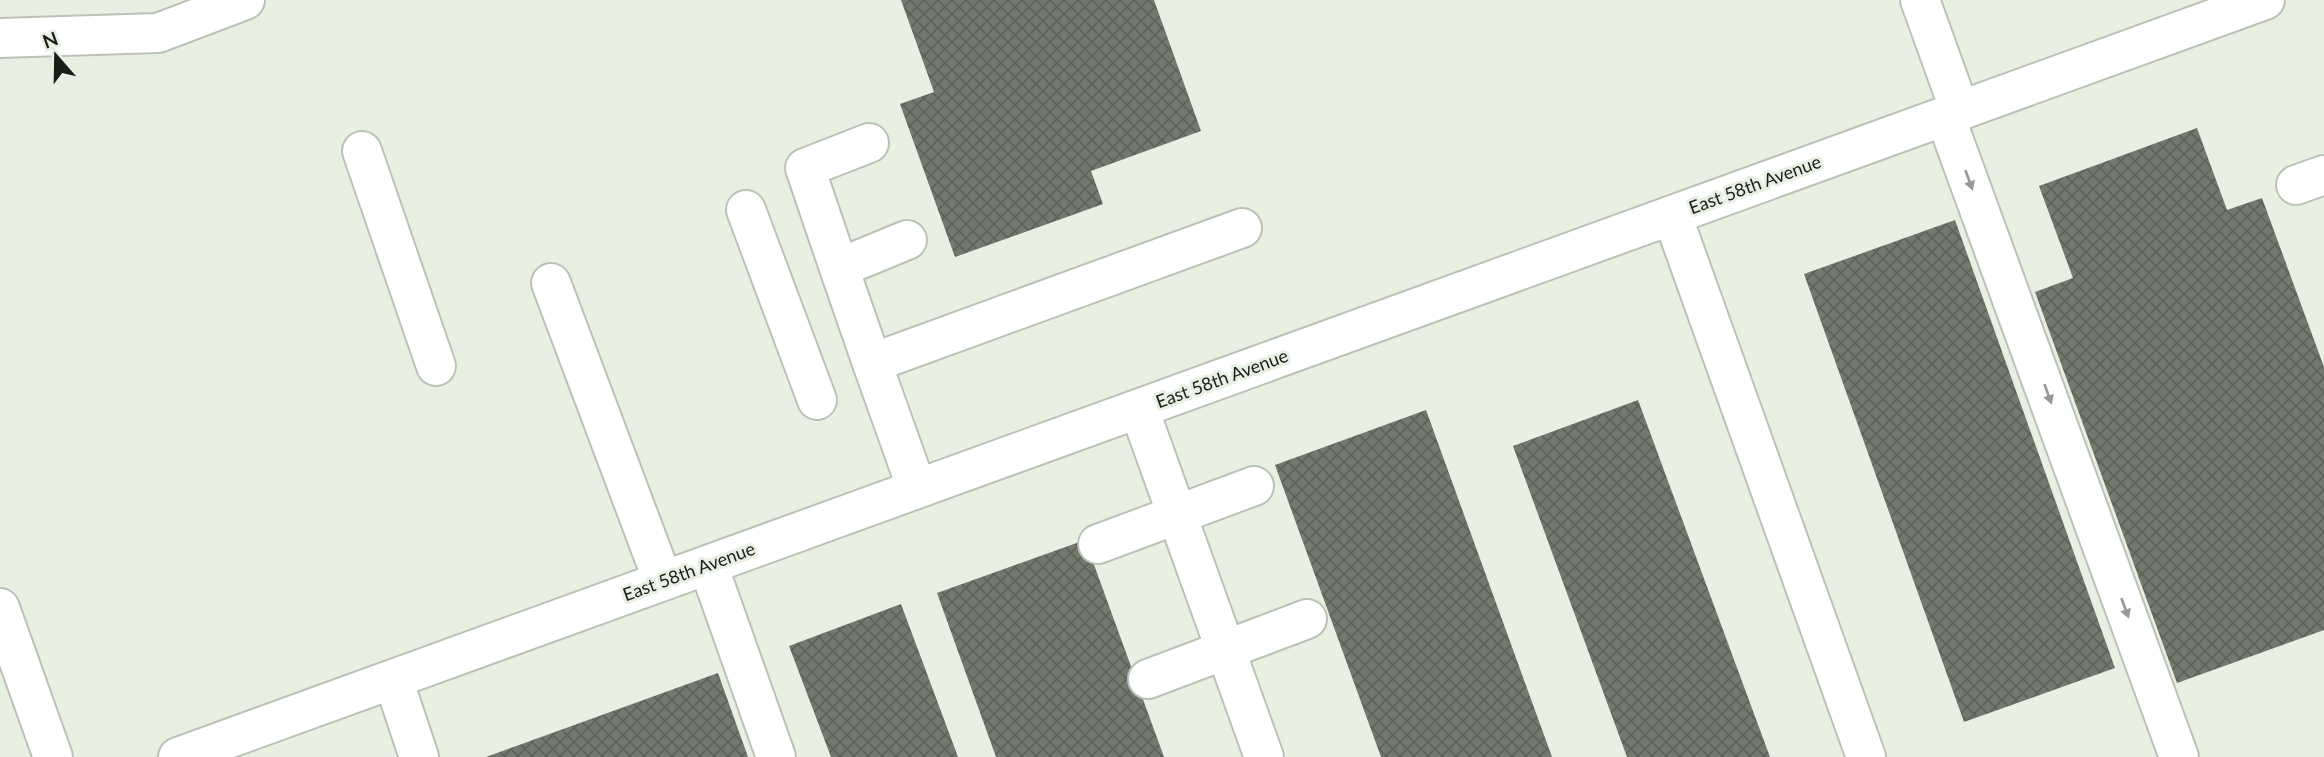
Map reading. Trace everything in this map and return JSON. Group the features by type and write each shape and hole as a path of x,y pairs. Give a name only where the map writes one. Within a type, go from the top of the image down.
{"street":[{"path":"0,38 158,33 245,0"},
{"path":"1920,0 1952,114 2179,757"},
{"name":"East 58th Avenue","path":"178,757 2265,0"},
{"path":"869,143 804,168 916,489"},
{"path":"362,151 436,366"},
{"path":"746,210 817,400"},
{"path":"1672,215 1866,757"},
{"path":"872,363 1242,229"},
{"path":"839,268 907,240"},
{"path":"551,283 663,581"},
{"path":"1139,408 1265,757"},
{"path":"1098,544 1254,486"},
{"path":"708,565 776,757"},
{"path":"0,608 53,757"},
{"path":"1148,679 1307,619"},
{"path":"393,679 419,757"}],"building":[{"path":"901,0 1154,0 1201,131 1091,171 1103,204 955,257 900,104 934,92"},
{"path":"2197,128 2227,210 2262,198 2324,367 2324,630 2177,683 2035,292 2073,278 2039,186"},
{"path":"1955,220 2115,668 1964,722 1804,274"},
{"path":"1638,400 1770,757 1627,757 1513,446"},
{"path":"1426,410 1552,757 1381,757 1275,465"},
{"path":"1085,540 1164,757 996,757 937,593"},
{"path":"901,604 958,757 831,757 789,646"},
{"path":"718,673 748,757 486,757"}]}
